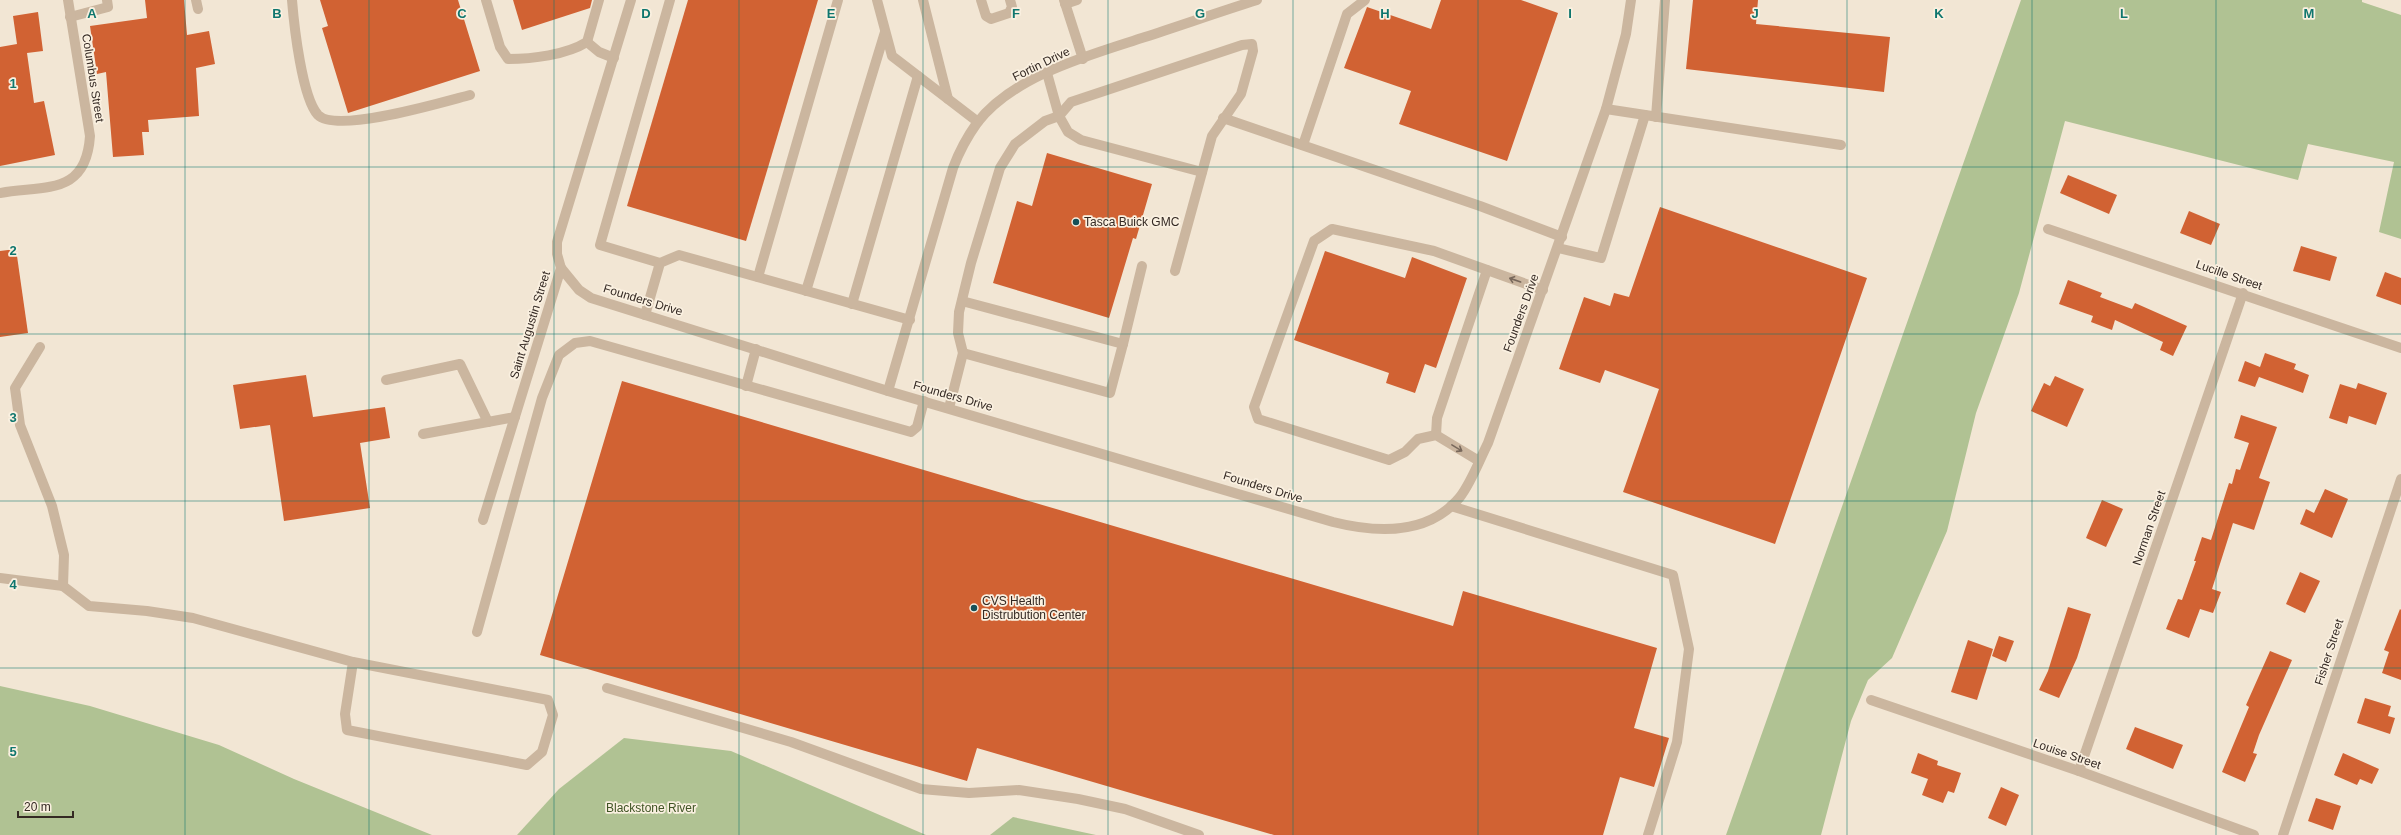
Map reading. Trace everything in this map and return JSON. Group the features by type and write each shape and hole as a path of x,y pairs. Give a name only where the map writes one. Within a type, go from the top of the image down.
{"street":[{"name":"Columbus Street","path":"0,192 65,184 78,173 86,160 90,136 68,0"},
{"path":"70,17 108,7 107,0"},
{"path":"292,0 295,37 309,98 319,116 329,122 342,123 408,111 470,95"},
{"path":"486,0 500,47 508,59 527,59 578,47 587,42 599,0"},
{"name":"Saint Augustin Street","path":"483,520 561,268 557,254 557,242 631,0"},
{"path":"670,0 600,245 660,263 679,255 910,320"},
{"path":"758,277 838,0"},
{"path":"877,0 892,56 978,122"},
{"path":"923,0 948,99"},
{"path":"981,0 986,16 990,19 1008,13 1012,7 1010,0"},
{"path":"1078,0 1064,2 1083,59"},
{"name":"Fortin Drive","path":"888,391 910,320 953,168 961,149 978,122 999,102 1023,84 1047,73 1083,59 1257,0"},
{"path":"1303,146 1347,14 1366,0"},
{"name":"Founders Drive","path":"561,268 579,290 591,298 888,391 1356,528 1403,529 1428,522 1451,506 1468,485 1479,461 1543,290 1606,109 1626,34 1631,0"},
{"path":"1656,117 1665,0"},
{"path":"806,291 885,32"},
{"path":"587,42 599,52 614,58"},
{"path":"949,408 963,353 958,333 962,301 971,263 1000,168 1015,144 1045,121 1059,116 1071,102 1242,45 1252,44 1253,51 1241,94 1212,136 1175,271"},
{"path":"1047,73 1059,116 1068,132 1081,140 1202,172"},
{"path":"852,304 918,76"},
{"path":"1606,109 1841,145"},
{"path":"1558,248 1601,258 1645,115"},
{"path":"1223,118 1480,206 1562,237"},
{"path":"1479,461 1436,435 1418,439 1405,452 1389,460 1258,419 1254,406 1314,241 1332,229 1421,248 1543,290"},
{"name":"Lucille Street","path":"2048,229 2244,293 2401,348"},
{"path":"645,315 660,263"},
{"path":"963,353 1110,393 1142,266"},
{"path":"1436,435 1437,418 1487,270"},
{"name":"Norman Street","path":"2079,771 2244,293"},
{"path":"962,301 1123,344"},
{"path":"476,632 542,398 559,355 575,343 590,341 911,432 917,427 924,401"},
{"path":"40,347 15,388 20,425 52,506 56,520 64,555 63,586"},
{"path":"746,386 756,349"},
{"path":"386,380 460,364 488,422"},
{"path":"423,434 515,417"},
{"name":"Fisher Street","path":"2283,835 2401,479"},
{"path":"1451,506 1673,575 1689,649 1677,742 1648,835"},
{"path":"0,578 63,586 89,606 147,611 193,618 353,662 548,700 553,715 542,752 527,765 348,730 345,714 353,662"},
{"path":"607,688 791,742 921,789 970,793 1019,790 1078,799 1125,809 1199,835"},
{"name":"Louise Street","path":"1871,700 2079,771 2254,835"}],"green space":[{"path":"2021,0 2362,0 2362,2 2401,15 2401,239 2379,232 2394,162 2308,144 2298,180 2065,121 2019,293 1976,413 1947,531 1892,658 1868,680 1851,721 1821,835 1726,835"},
{"path":"0,686 90,706 219,745 294,779 432,835 0,835"},
{"name":"Blackstone River","path":"624,738 731,751 926,835 517,835 559,789"},
{"path":"1013,817 1096,835 990,835"}],"building":[{"path":"145,0 184,0 187,35 209,31 215,64 196,68 199,116 148,120 149,132 142,132 144,155 113,157 106,72 97,74 90,26 147,18"},
{"path":"320,0 458,0 480,71 348,113 322,28 328,26"},
{"path":"513,0 592,0 590,8 522,30"},
{"path":"688,0 818,0 746,241 627,206"},
{"path":"1441,0 1521,0 1558,13 1507,161 1399,124 1411,91 1344,68 1367,7 1431,29"},
{"path":"1693,0 1758,0 1756,24 1890,37 1884,92 1686,69"},
{"path":"38,12 43,51 27,53 34,103 44,101 55,155 0,166 0,47 17,44 13,16"},
{"name":"Tasca Buick GMC","path":"1047,153 1152,184 1136,239 1133,238 1109,318 993,283 1017,201 1032,206"},
{"path":"2068,175 2117,195 2109,214 2060,193"},
{"path":"1660,207 1867,278 1775,544 1623,492 1659,389 1605,370 1600,383 1559,369 1584,297 1610,306 1614,293 1629,297"},
{"path":"2189,211 2220,224 2211,245 2180,233"},
{"path":"2301,246 2337,257 2330,281 2293,271"},
{"path":"16,249 28,333 0,337 0,251"},
{"path":"1325,251 1405,278 1412,257 1467,278 1436,368 1425,364 1415,393 1386,383 1389,373 1294,340"},
{"path":"2385,272 2401,278 2401,305 2376,296"},
{"path":"2068,280 2102,293 2100,297 2132,309 2135,303 2187,326 2173,356 2160,350 2163,342 2115,320 2112,330 2091,322 2093,316 2059,304"},
{"path":"2265,353 2296,364 2294,369 2309,375 2303,393 2259,377 2255,387 2238,381 2245,361 2260,367"},
{"path":"306,375 313,417 385,407 390,438 360,443 370,508 284,521 270,425 240,429 233,385"},
{"path":"2055,376 2084,389 2067,427 2031,411 2044,383 2050,386"},
{"name":"CVS Health Distrubution Center","path":"622,381 1453,626 1463,591 1657,648 1634,728 1669,738 1654,787 1620,777 1603,835 1274,835 977,748 967,781 540,655"},
{"path":"2358,383 2387,393 2376,425 2349,416 2347,424 2329,418 2340,384 2356,389"},
{"path":"2241,415 2277,427 2259,478 2270,482 2254,530 2233,523 2212,589 2221,592 2213,613 2200,609 2189,638 2166,629 2178,599 2182,600 2196,561 2194,561 2202,537 2211,540 2229,483 2232,484 2236,469 2240,470 2249,443 2234,438"},
{"path":"2325,489 2348,499 2332,538 2300,524 2306,509 2314,513"},
{"path":"2102,500 2123,509 2106,547 2086,538"},
{"path":"2300,572 2320,581 2305,613 2286,604"},
{"path":"2068,607 2091,614 2077,658 2059,698 2039,690 2048,671"},
{"path":"2400,609 2401,680 2382,673 2389,652 2384,650"},
{"path":"1999,636 2014,641 2006,662 1992,656"},
{"path":"1968,640 1993,649 1977,700 1951,692"},
{"path":"2270,651 2292,660 2259,735 2253,753 2257,754 2245,782 2222,772 2249,707 2246,705"},
{"path":"2365,698 2391,706 2388,716 2395,718 2390,734 2357,723"},
{"path":"2135,727 2183,745 2173,769 2126,749"},
{"path":"1918,753 1938,761 1937,765 1961,773 1954,793 1948,791 1943,803 1922,795 1928,779 1911,773"},
{"path":"2343,753 2379,769 2372,784 2360,779 2357,785 2334,775"},
{"path":"2001,787 2019,795 2006,826 1988,818"},
{"path":"2316,798 2341,806 2333,830 2308,821"}],"place":[{"name":"Tasca Buick GMC","path":"1076,222"},
{"name":"CVS Health Distrubution Center","path":"974,608"}]}
